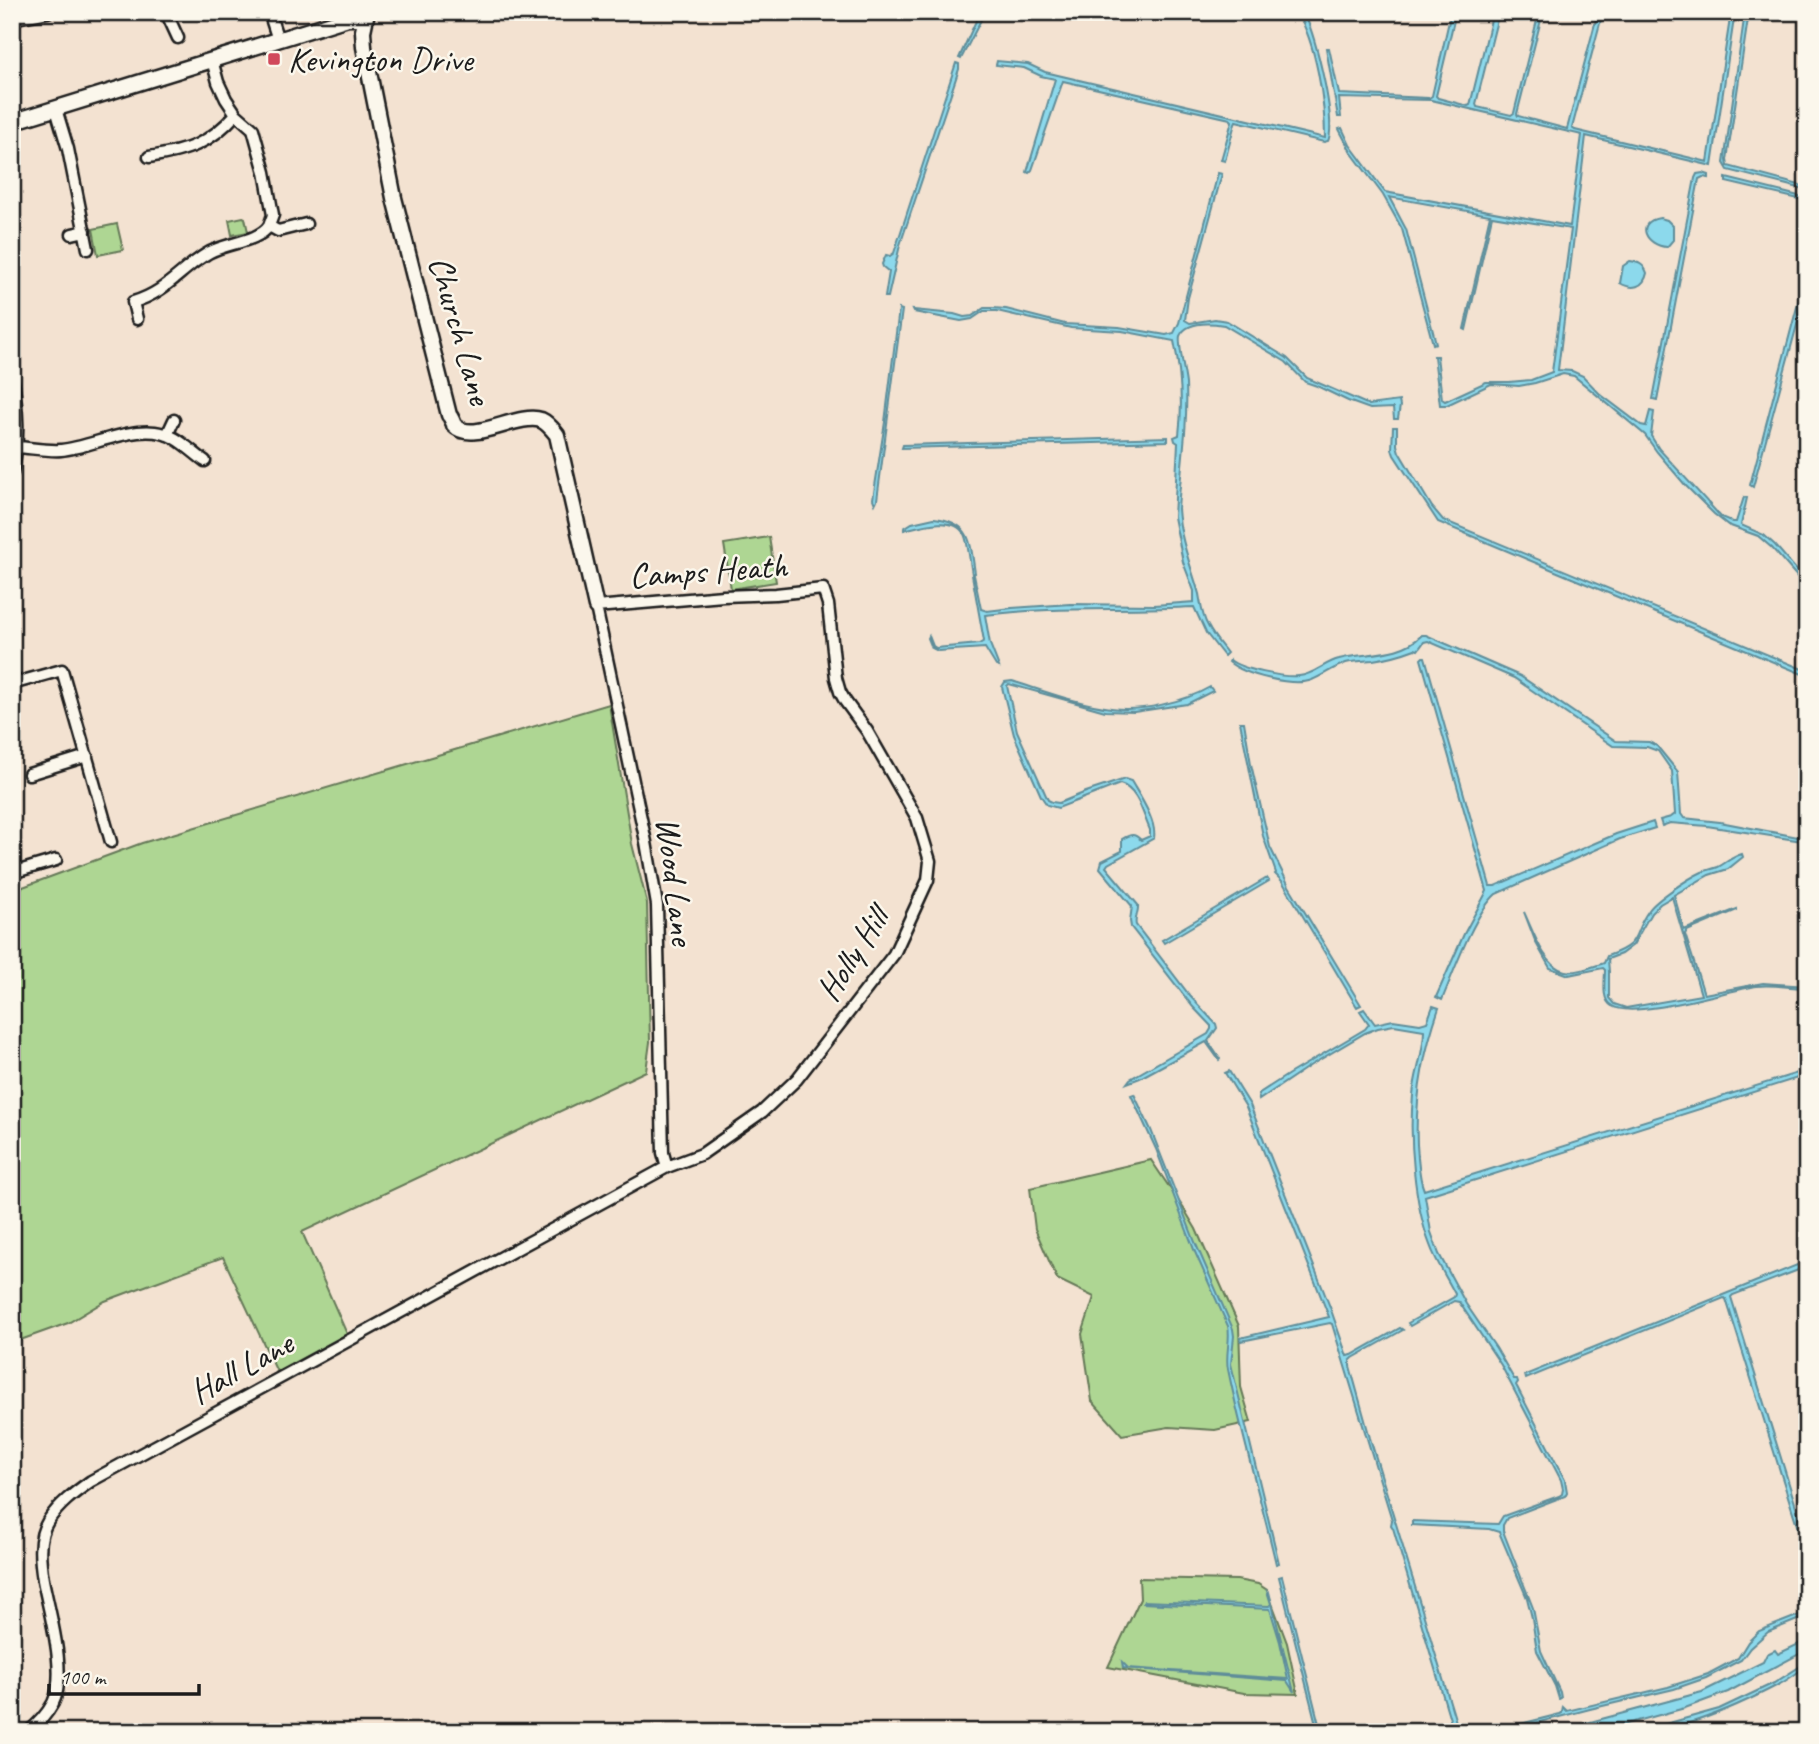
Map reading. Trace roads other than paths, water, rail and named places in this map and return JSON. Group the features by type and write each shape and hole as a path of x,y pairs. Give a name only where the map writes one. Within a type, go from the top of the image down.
{"street":[{"path":"12,19 48,12"},
{"path":"166,12 178,38"},
{"path":"269,12 278,40"},
{"path":"14,117 56,108 365,15"},
{"name":"Church Lane","path":"365,15 364,47 394,198 449,415 454,424 462,430 473,432 530,419 549,425 557,435 596,607"},
{"path":"137,319 133,302 156,293 207,253 257,237 265,232 273,215 253,129 236,114 226,99 212,60"},
{"path":"56,108 68,149 88,249"},
{"path":"149,157 174,153 199,144 223,130 236,114"},
{"path":"269,226 278,231 306,224"},
{"path":"72,233 85,231"},
{"path":"12,375 18,410 18,447 12,473"},
{"path":"167,435 174,420"},
{"path":"18,447 61,450 143,432 174,438 205,461"},
{"name":"Camps Heath","path":"596,607 823,589"},
{"name":"Holly Hill","path":"667,1167 702,1154 762,1112 797,1079 894,954 928,880 930,861 917,818 867,731 840,692 828,604 823,589"},
{"name":"Wood Lane","path":"596,607 657,905 663,1153 667,1167"},
{"path":"12,684 62,670 111,842"},
{"path":"29,774 87,756"},
{"path":"12,873 56,860"},
{"name":"Hall Lane","path":"28,1732 40,1722 54,1702 59,1683 58,1661 41,1567 40,1544 47,1523 67,1497 91,1481 667,1167"}],"water":[{"path":"980,12 985,12 961,59 959,58"},
{"path":"1297,12 1303,12 1305,15 1319,59 1330,115 1328,141 1236,121 1225,161 1221,160 1232,121 1230,119 1063,81 1032,170 1027,172 1055,79 1024,68 996,65 997,61 1028,64 1045,72 1325,138 1318,73 1304,25"},
{"path":"1451,12 1456,12 1436,96 1438,98 1470,105 1493,12 1499,12 1476,104 1477,107 1511,115 1514,113 1539,12 1543,12 1517,114 1567,129 1598,12 1603,12 1572,128 1708,162 1731,12 1735,12 1712,166 1586,136 1558,370 1572,371 1583,376 1600,394 1641,425 1646,426 1650,411 1654,412 1651,436 1659,449 1721,517 1736,522 1744,497 1747,498 1741,525 1764,535 1775,545 1807,582 1807,588 1758,536 1728,525 1714,514 1686,486 1645,435 1574,376 1563,374 1519,386 1491,384 1447,405 1440,405 1434,356 1437,356 1442,399 1445,401 1486,382 1531,380 1552,372 1571,229 1492,216 1466,330 1464,329 1490,215 1389,197 1406,229 1436,343 1433,344 1402,229 1383,195 1351,152 1339,129 1342,128 1350,145 1385,192 1570,226 1582,135 1431,100 1339,98 1341,117 1338,117 1326,48 1329,48 1339,94 1429,98 1432,96"},
{"path":"1745,12 1749,12 1728,166 1807,187 1807,190 1728,170 1724,163"},
{"path":"956,63 959,64 959,69 900,245 888,297 885,297 889,272 882,264 886,255 894,253"},
{"path":"1218,173 1222,174 1188,298 1185,320 1190,323 1215,319 1227,321 1287,358 1307,378 1369,405 1399,401 1398,419 1394,419 1393,408 1370,409 1305,382 1286,362 1224,325 1194,325 1180,336 1186,399 1179,520 1204,618 1227,653 1224,656 1206,633 1194,607 985,615 990,644 999,667 985,648 938,651 932,648 929,636 936,648 979,644 984,641 972,575 981,609 987,611 1070,604 1154,605 1194,602 1194,591 1183,562 1174,517 1178,443 1174,437 1179,435 1181,399 1174,341 1122,331 1071,328 997,311 984,311 972,319 961,321 913,310 964,317 972,316 984,308 1006,309 1065,324 1119,327 1166,335 1174,333 1179,323"},
{"path":"1697,174 1709,175 1709,178 1699,179 1657,400 1653,399 1695,178"},
{"path":"1726,178 1807,198 1807,201 1726,182"},
{"path":"1660,218 1673,226 1673,240 1667,247 1653,243 1646,234 1647,224"},
{"path":"1630,261 1640,264 1647,273 1640,285 1620,283 1623,266"},
{"path":"1807,269 1807,288 1753,487 1750,485"},
{"path":"899,309 902,310 875,504 873,499"},
{"path":"1393,427 1397,427 1399,452 1432,507 1443,520 1807,671 1807,676 1438,522 1394,455"},
{"path":"1168,437 1168,441 902,448 903,445"},
{"path":"934,518 956,524 967,535 975,573 972,574 968,547 959,528 936,523 904,530 912,523"},
{"path":"1422,635 1520,676 1616,741 1649,742 1657,746 1678,772 1681,814 1684,818 1803,838 1807,835 1807,861 1802,841 1707,826 1670,823 1662,826 1660,820 1675,814 1672,771 1658,751 1647,747 1613,746 1514,678 1428,641 1418,650 1346,663 1304,682 1269,678 1229,662 1230,660 1243,667 1283,676 1299,676 1339,659 1404,647"},
{"path":"1423,657 1490,886 1616,834 1653,822 1655,828 1620,839 1496,894 1472,929 1442,1000 1436,997 1487,891 1421,659"},
{"path":"1012,681 1086,704 1123,709 1162,705 1210,687 1213,691 1187,704 1134,712 1105,711 1009,684 1007,686 1017,731 1048,800 1059,803 1125,779 1131,781 1143,801 1153,824 1154,838 1106,867 1138,905 1136,925 1190,996 1216,1024 1217,1028 1208,1041 1219,1060 1206,1042 1127,1083 1208,1034 1211,1026 1131,927 1132,906 1100,868 1102,861 1122,851 1122,839 1132,835 1141,840 1150,836 1136,797 1120,784 1058,808 1047,805 1014,735 1002,687 1005,682"},
{"path":"1240,722 1244,722 1270,847 1289,886 1361,1005 1357,1007 1282,881 1275,874 1263,836"},
{"path":"1742,854 1743,857 1728,869 1709,875 1674,895 1684,930 1737,909 1685,934 1704,994 1763,983 1807,988 1757,986 1660,1007 1623,1009 1612,1006 1606,999 1603,968 1569,975 1550,968 1536,943 1524,912 1540,947 1551,963 1565,971 1584,969 1604,963 1607,956 1632,943 1649,910 1666,895 1696,875","holes":["1672,897 1701,995 1626,1008 1614,1004 1609,998 1608,959 1633,945 1651,913"]},
{"path":"1267,878 1269,881 1164,943 1162,940"},
{"path":"1433,1006 1439,1008 1424,1064 1417,1120 1419,1166 1424,1190 1807,1070 1807,1075 1425,1196 1431,1232 1439,1254 1466,1304 1514,1379 1517,1379 1516,1385 1565,1480 1565,1496 1507,1518 1503,1525 1533,1608 1541,1651 1560,1692 1559,1699 1537,1651 1527,1598 1499,1532 1489,1529 1412,1525 1412,1521 1498,1524 1503,1516 1559,1496 1563,1489 1561,1480 1501,1365 1459,1302 1454,1301 1410,1326 1408,1323 1455,1294 1430,1245 1420,1210 1414,1171 1413,1095 1424,1030 1394,1025 1365,1033 1259,1100 1258,1094 1365,1029 1369,1024 1360,1011 1364,1009 1375,1024 1393,1020 1420,1024 1427,1022"},
{"path":"1229,1071 1250,1105 1347,1356 1400,1328 1403,1330 1353,1358 1350,1366 1459,1732 1448,1732 1452,1726 1332,1324 1241,1341 1240,1338 1329,1317 1246,1107 1225,1073"},
{"path":"1134,1094 1233,1329 1231,1364 1279,1563 1276,1564 1228,1369 1228,1326 1195,1252 1156,1149 1131,1095"},
{"path":"1807,1261 1807,1266 1801,1269 1731,1297 1807,1542 1807,1557 1726,1299 1526,1379 1525,1375"},
{"path":"1282,1576 1321,1732 1318,1732 1279,1577"},
{"path":"1267,1591 1269,1592 1294,1692 1287,1681 1123,1668 1122,1662 1128,1668 1288,1679 1270,1609 1143,1603 1269,1606 1271,1604"},
{"path":"1807,1612 1807,1616 1768,1632 1741,1660 1706,1678 1674,1689 1502,1732 1489,1732 1560,1714 1563,1707 1567,1711 1668,1687 1708,1674 1738,1658 1759,1631"},
{"path":"1807,1640 1807,1650 1728,1692 1685,1708 1597,1732 1553,1732 1702,1692 1763,1662 1767,1654 1775,1650 1778,1654"},
{"path":"1807,1662 1807,1666 1783,1682 1729,1708 1673,1727 1637,1732 1719,1709 1774,1683"}],"place":[{"name":"Kevington Drive","path":"274,59"}]}
